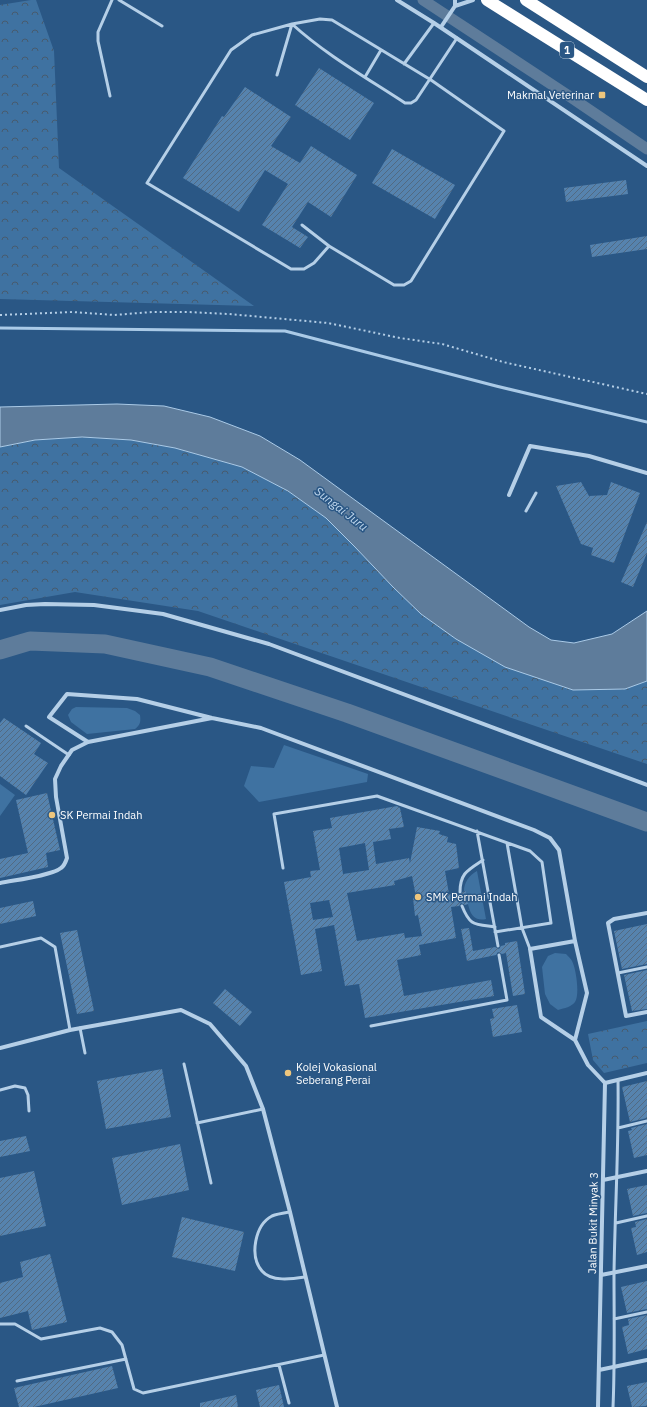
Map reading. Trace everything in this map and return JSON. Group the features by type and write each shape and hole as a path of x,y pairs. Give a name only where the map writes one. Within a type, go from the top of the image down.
{"highway":[{"name":"1","path":"487,0 647,100"},
{"name":"1","path":"526,0 647,77"}],"street":[{"path":"397,0 434,22 647,166"},
{"path":"441,27 455,6 456,0"},
{"path":"455,6 473,0"},
{"path":"509,495 530,446 589,456 647,473"},
{"path":"0,610 39,605 94,605 162,614 268,644 647,785"},
{"path":"88,742 49,717 67,694 137,698 212,718 261,728 534,830 550,838 559,850 575,941 587,993 575,1040"},
{"path":"0,883 46,874 61,869 65,863 67,858 56,796 55,779 61,766 72,750 88,742 212,718"},
{"path":"647,914 614,919 608,923 626,1016 647,1012"},
{"path":"575,941 530,949 541,1017 575,1040 588,1065 605,1083 647,1073"},
{"path":"0,1048 70,1030 180,1010 210,1024 246,1066 263,1109 290,1212 337,1407"},
{"name":"Jalan Bukit Minyak 3","path":"598,1407 605,1083"},
{"path":"603,1180 647,1171"},
{"path":"601,1275 647,1266"},
{"path":"599,1370 647,1360"}],"lane":[{"path":"110,96 98,41 98,32 112,0"},
{"path":"119,0 162,26"},
{"path":"302,225 329,246 394,285 404,285 411,281 504,131 430,80 332,20 320,19 292,24 252,35 231,50 147,182 291,269 304,269 314,263 329,246"},
{"path":"404,64 434,22"},
{"path":"277,75 292,24"},
{"path":"292,24 311,41 405,103 411,103 416,100 457,38"},
{"path":"366,77 381,50"},
{"path":"526,511 536,493"},
{"path":"26,726 68,756"},
{"path":"283,868 274,814 377,796 478,831 530,851 542,862 551,923 495,932"},
{"path":"478,831 498,946"},
{"path":"508,843 522,928 530,949"},
{"path":"460,892 460,881 469,869 482,860"},
{"path":"462,906 468,919 476,925 495,927"},
{"path":"0,947 41,938 55,947 70,1030"},
{"path":"371,1026 507,1000 499,955"},
{"path":"618,973 647,967"},
{"path":"80,1028 85,1052"},
{"path":"184,1064 211,1183"},
{"path":"613,1407 615,1367 614,1273 618,1080"},
{"path":"0,1090 15,1086 24,1088 28,1095 29,1111"},
{"path":"197,1123 263,1109"},
{"path":"618,1128 647,1121"},
{"path":"290,1212 272,1216 261,1226 255,1245 256,1259 262,1271 274,1278 293,1279 305,1277"},
{"path":"616,1223 647,1216"},
{"path":"614,1319 647,1312"},
{"path":"0,1324 15,1324 41,1339 100,1328 112,1332 122,1345 134,1389 143,1393 324,1355"},
{"path":"17,1381 126,1360"},
{"path":"279,1365 289,1403"}],"path":[{"path":"0,315 73,312 114,315 152,312 188,312 229,314 328,323 400,338 442,344 504,362 647,394"}],"green space":[{"path":"36,0 54,51 59,168 254,306 0,299 0,5"},
{"path":"82,437 131,440 175,448 242,467 288,491 326,518 421,614 456,639 625,689 647,681 647,764 198,611 75,592 0,605 0,447 35,440"},
{"path":"76,707 127,708 140,715 139,725 135,729 87,734 71,722 68,715 72,709"},
{"path":"284,745 368,774 367,782 259,802 244,786 251,766 274,768"},
{"path":"0,784 15,795 0,816"},
{"path":"477,871 486,919 476,918 472,915 468,906 466,891 464,891 468,880"},
{"path":"555,953 566,954 572,960 577,982 575,1002 570,1006 558,1010 550,1004 545,994 542,967 548,956"},
{"path":"647,1021 647,1063 604,1073 593,1060 588,1034"}],"water":[{"name":"Sungai Juru","path":"117,404 164,406 210,417 260,436 300,460 529,627 551,640 574,643 612,634 647,611 647,681 625,689 573,690 505,667 456,639 421,614 326,518 288,491 242,467 175,448 131,440 82,437 35,440 0,447 0,407"}],"building":[{"path":"319,68 374,103 350,140 295,105"},
{"path":"245,87 291,117 271,146 300,163 311,146 357,175 331,217 308,202 292,227 308,237 300,248 262,225 288,184 265,170 239,212 183,178 222,116 224,117"},
{"path":"392,149 455,185 435,219 372,183"},
{"path":"626,180 628,194 566,202 564,188"},
{"path":"647,236 647,249 592,257 590,245"},
{"path":"581,482 589,496 607,495 611,482 640,493 614,563 591,555 593,548 581,544 556,486"},
{"path":"647,522 647,553 633,587 621,582"},
{"path":"4,718 41,743 34,754 48,763 26,795 0,776 0,723"},
{"path":"47,793 60,850 46,853 48,867 0,878 0,859 28,853 16,800"},
{"path":"397,806 400,808 404,827 389,829 391,839 373,842 376,864 409,858 410,863 417,827 440,831 439,834 448,837 447,842 456,844 459,868 445,871 449,894 457,893 460,895 466,891 468,904 465,905 461,903 459,906 451,907 456,938 419,945 421,955 397,960 404,996 491,980 494,996 365,1018 359,984 345,986 334,925 315,929 322,971 301,975 284,882 311,877 310,871 320,870 313,831 332,828 330,818","holes":["365,843 369,870 343,874 339,848","412,876 416,897 413,898 415,916 418,915 422,936 405,938 404,933 357,941 347,893 395,885 394,881","329,900 333,917 313,920 310,903"]},
{"path":"33,901 36,916 0,924 0,908"},
{"path":"647,924 647,964 622,969 614,931"},
{"path":"469,928 473,951 495,947 499,949 501,946 505,945 505,943 517,941 525,994 513,996 506,953 502,954 498,952 496,955 467,961 461,929"},
{"path":"77,930 94,1011 77,1014 60,933"},
{"path":"647,970 647,1009 632,1011 624,975"},
{"path":"225,989 252,1012 240,1026 213,1003"},
{"path":"517,1005 522,1032 493,1037 490,1019 494,1018 492,1009"},
{"path":"162,1069 171,1117 106,1129 97,1081"},
{"path":"647,1081 647,1118 630,1122 622,1087"},
{"path":"647,1124 647,1155 634,1158 628,1131 632,1130 631,1128"},
{"path":"26,1136 30,1151 0,1157 0,1141"},
{"path":"180,1144 189,1190 122,1205 112,1158"},
{"path":"34,1171 46,1226 0,1236 0,1178"},
{"path":"647,1185 647,1213 633,1216 627,1189"},
{"path":"182,1217 244,1232 235,1271 172,1257"},
{"path":"647,1219 647,1252 637,1255 631,1228 636,1227 635,1222"},
{"path":"50,1254 67,1322 32,1330 28,1311 0,1318 0,1283 23,1277 20,1262"},
{"path":"647,1281 647,1309 627,1313 621,1287"},
{"path":"647,1315 647,1349 628,1354 622,1327 629,1325 628,1319"},
{"path":"112,1366 118,1388 34,1407 19,1407 14,1388"},
{"path":"647,1382 647,1406 632,1407 627,1386"},
{"path":"279,1385 284,1407 260,1407 256,1390"},
{"path":"236,1395 238,1407 200,1407 200,1403"}],"waterway":[{"path":"423,0 647,149"},
{"path":"0,328 285,331 496,386 647,422"},
{"path":"0,650 30,641 105,644 210,667 347,713 647,822"}],"place":[{"name":"Makmal Veterinar","path":"602,95"},
{"name":"SK Permai Indah","path":"52,815"},
{"name":"SMK Permai Indah","path":"418,897"},
{"name":"Kolej Vokasional Seberang Perai","path":"288,1073"}]}
